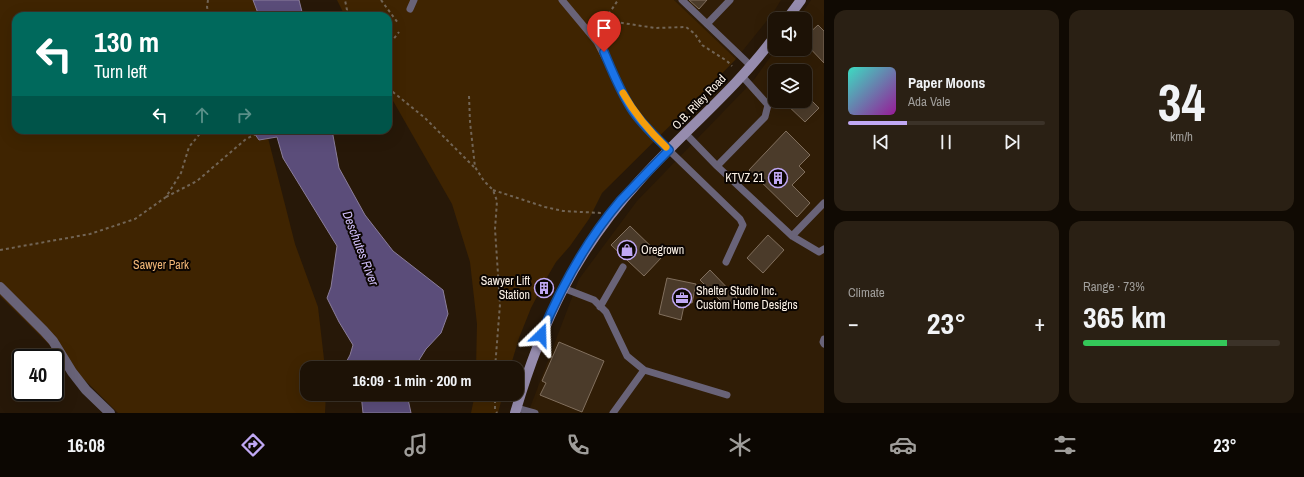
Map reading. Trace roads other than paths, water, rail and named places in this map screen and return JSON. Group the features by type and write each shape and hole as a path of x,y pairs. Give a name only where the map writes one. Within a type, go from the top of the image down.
{"street":[{"path":"792,12 800,0"},
{"name":"O.B. Riley Road","path":"516,411 541,335 563,288 580,258 611,214 641,179 752,66 768,45"},
{"path":"0,287 53,341 72,372 86,390 110,413"}],"lane":[{"path":"410,9 414,0"},
{"path":"562,0 604,52 621,90 632,110 646,128 740,219 743,225 726,262"},
{"path":"682,0 752,66"},
{"path":"707,24 730,0"},
{"path":"717,166 765,117 768,105 742,76"},
{"path":"686,134 717,166 792,236 819,252 824,249"},
{"path":"792,236 824,202"},
{"path":"600,307 623,267"},
{"path":"563,288 594,300 606,312 627,356 644,370 727,395"},
{"path":"824,339 824,344"},
{"path":"613,413 644,370"},
{"path":"516,411 535,413"}],"water":[{"path":"253,0 299,0 302,12 258,12"},
{"name":"Deschutes River","path":"255,134 333,134 339,168 365,215 393,251 443,290 448,314 441,333 426,349 418,361 347,361 353,345 327,298 331,287 337,246 283,158 277,137 259,140"},
{"path":"362,401 408,401 411,413 363,413"}],"place":[{"name":"KTVZ 21","path":"778,178"},
{"name":"Oregrown","path":"627,250"},
{"name":"Sawyer Lift Station","path":"544,288"},
{"name":"Shelter Studio Inc. Custom Home Designs","path":"682,298"}],"park label":[{"name":"Sawyer Park","path":"161,265"}]}
